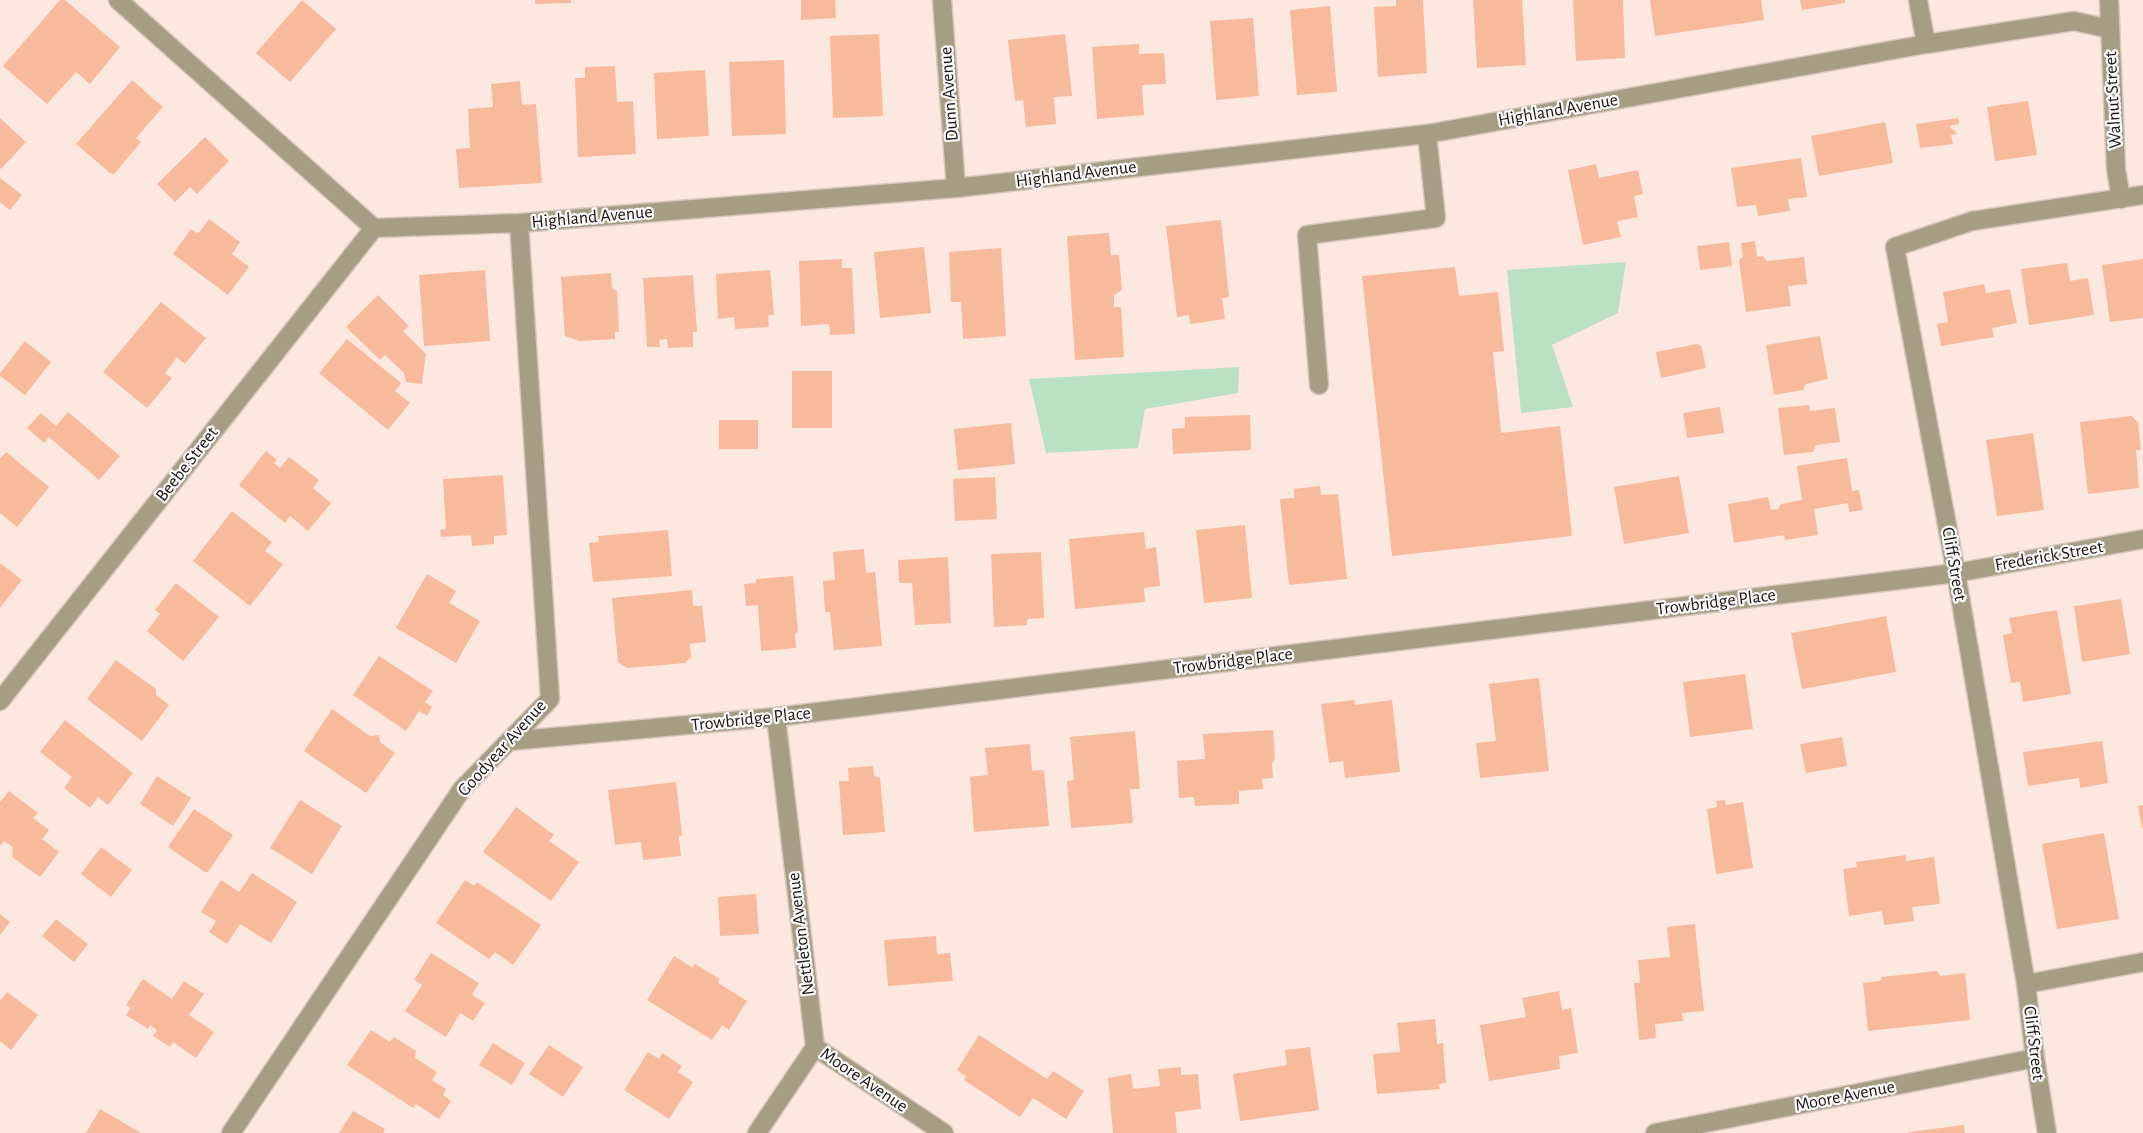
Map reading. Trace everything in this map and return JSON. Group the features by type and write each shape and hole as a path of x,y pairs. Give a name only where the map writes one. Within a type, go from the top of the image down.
{"street":[{"path":"118,0 374,228"},
{"name":"Dunn Avenue","path":"942,0 956,188"},
{"path":"1918,0 1926,44"},
{"name":"Walnut Street","path":"2109,0 2116,169 2121,199"},
{"name":"Highland Avenue","path":"374,228 519,223 956,188 1426,134 1926,44 2074,21 2110,29"},
{"path":"1319,385 1307,235 1436,218 1426,134"},
{"name":"Cliff Street","path":"2047,1133 2026,984 1956,573 1895,246 1972,221 2143,195"},
{"name":"Goodyear Avenue","path":"231,1133 462,789 550,699 519,223"},
{"name":"Beebe Street","path":"0,701 374,228"},
{"name":"Frederick Street","path":"1956,573 2143,539"},
{"name":"Trowbridge Place","path":"510,741 776,717 1956,573"},
{"name":"Nettleton Avenue","path":"776,717 815,1047"},
{"path":"2026,984 2143,962"},
{"path":"756,1133 815,1047"},
{"name":"Moore Avenue","path":"815,1047 944,1133"},
{"name":"Moore Avenue","path":"1655,1133 2035,1059"}],"green space":[{"path":"1626,262 1618,313 1552,345 1573,407 1521,413 1507,270"},
{"path":"1239,367 1238,393 1145,409 1138,448 1046,453 1029,379"}],"building":[{"path":"60,0 65,0 120,47 90,84 76,72 47,104 3,66"},
{"path":"302,0 336,29 290,82 256,53"},
{"path":"535,0 571,0 571,3 535,4"},
{"path":"801,0 835,0 836,18 801,20"},
{"path":"1396,0 1423,0 1427,73 1378,77 1374,7 1396,6"},
{"path":"1473,0 1522,0 1526,65 1477,68"},
{"path":"1573,0 1623,0 1625,58 1576,61"},
{"path":"1650,0 1761,0 1764,20 1655,36"},
{"path":"1800,0 1845,0 1845,3 1802,10"},
{"path":"1330,6 1337,92 1297,95 1290,10"},
{"path":"1253,18 1259,96 1216,100 1210,21"},
{"path":"879,34 883,116 833,118 830,36"},
{"path":"1065,34 1072,96 1054,97 1056,124 1026,127 1023,100 1015,101 1008,40"},
{"path":"1139,44 1139,54 1164,53 1166,84 1142,85 1144,115 1097,119 1092,47"},
{"path":"784,60 786,134 732,136 729,62"},
{"path":"615,66 617,102 633,101 636,154 578,157 575,78 585,78 585,67"},
{"path":"705,70 709,136 657,139 654,73"},
{"path":"132,80 163,107 136,138 141,142 114,174 76,144"},
{"path":"520,81 522,105 536,104 542,183 459,188 456,149 470,148 468,109 493,107 491,84"},
{"path":"2028,101 2037,155 1995,161 1987,107"},
{"path":"0,118 26,142 1,169 0,168"},
{"path":"1958,118 1959,124 1949,126 1958,134 1951,135 1953,144 1920,148 1916,124"},
{"path":"1885,122 1893,163 1819,176 1811,136"},
{"path":"205,137 229,161 197,194 190,187 175,202 157,184"},
{"path":"1801,158 1807,197 1788,199 1790,211 1758,216 1756,205 1737,207 1731,168"},
{"path":"1596,164 1599,178 1638,170 1643,194 1634,196 1638,217 1617,221 1621,237 1583,245 1568,170"},
{"path":"0,178 22,195 10,210 0,202"},
{"path":"209,219 240,242 232,254 249,267 228,295 173,254 191,229 198,234"},
{"path":"1221,220 1229,297 1222,298 1225,319 1190,324 1189,315 1177,317 1166,226"},
{"path":"1109,233 1111,255 1119,255 1122,290 1114,295 1114,307 1121,307 1124,357 1075,360 1067,236"},
{"path":"1755,241 1757,257 1763,256 1767,261 1804,257 1807,284 1788,286 1791,306 1746,312 1739,260 1743,257 1741,243"},
{"path":"1729,242 1732,266 1700,270 1697,246"},
{"path":"924,247 931,313 880,318 874,252"},
{"path":"1001,248 1006,336 963,339 961,302 951,302 949,252"},
{"path":"842,259 842,268 852,268 855,334 830,335 829,324 801,326 799,261"},
{"path":"2143,259 2143,318 2110,322 2102,265"},
{"path":"2067,263 2070,281 2088,278 2094,315 2029,325 2021,269"},
{"path":"1455,267 1459,296 1498,292 1504,351 1493,352 1501,433 1560,426 1572,536 1392,556 1362,276"},
{"path":"485,270 490,341 424,346 419,275"},
{"path":"770,270 774,315 768,315 769,327 735,329 734,317 718,319 716,274"},
{"path":"611,273 612,289 617,291 619,332 615,332 615,339 579,341 565,336 561,277"},
{"path":"693,275 697,332 693,332 693,347 668,348 667,339 659,340 660,347 647,347 643,278"},
{"path":"1984,284 1986,293 2010,289 2017,323 1992,328 1994,337 1941,346 1937,324 1948,322 1943,292"},
{"path":"378,295 409,326 403,331 426,354 422,384 406,382 404,373 385,355 380,360 346,327"},
{"path":"161,302 206,338 185,364 177,357 165,373 172,378 147,408 103,372"},
{"path":"1820,336 1828,379 1806,384 1803,390 1774,395 1766,345"},
{"path":"347,339 401,383 395,391 410,403 388,430 319,373"},
{"path":"25,341 51,362 25,395 0,376 0,373"},
{"path":"1697,344 1701,346 1706,368 1661,378 1656,352"},
{"path":"792,371 832,371 832,428 792,428"},
{"path":"1809,405 1810,411 1835,408 1840,442 1816,445 1813,452 1784,455 1778,408"},
{"path":"1720,407 1724,433 1687,438 1683,413"},
{"path":"68,412 120,456 99,480 49,437 44,443 27,428 41,413 56,426"},
{"path":"1250,415 1251,450 1173,454 1172,429 1185,428 1185,417"},
{"path":"2132,416 2138,423 2141,450 2136,450 2139,488 2088,494 2080,422"},
{"path":"719,420 758,420 758,449 719,449"},
{"path":"1011,423 1015,464 958,470 954,429"},
{"path":"2033,433 2044,510 1997,516 1986,440"},
{"path":"266,451 277,460 274,463 280,468 289,457 319,480 313,488 331,503 308,531 290,516 285,523 239,485"},
{"path":"6,452 49,487 17,527 0,513 0,459"},
{"path":"1847,458 1852,491 1859,490 1863,510 1849,512 1848,503 1814,509 1818,535 1785,540 1784,535 1734,543 1728,504 1768,497 1771,510 1778,509 1781,504 1802,500 1797,466"},
{"path":"503,475 507,535 494,536 494,544 472,546 471,535 441,537 440,530 446,529 443,479"},
{"path":"1679,476 1689,533 1624,544 1614,487"},
{"path":"995,477 997,519 955,521 953,479"},
{"path":"1320,486 1321,495 1338,494 1347,579 1289,585 1280,499 1294,498 1294,489"},
{"path":"232,511 272,542 265,551 283,564 250,606 193,561"},
{"path":"1245,525 1252,598 1204,603 1196,530"},
{"path":"668,530 672,576 593,582 589,543 599,542 598,536"},
{"path":"1144,532 1146,549 1156,547 1160,586 1144,588 1145,602 1075,609 1069,539"},
{"path":"864,549 866,573 875,572 882,646 834,650 830,612 825,612 823,581 835,580 833,552"},
{"path":"1041,552 1044,618 1027,619 1027,625 994,627 991,554"},
{"path":"948,557 951,623 915,625 912,583 899,583 898,560"},
{"path":"0,563 22,580 0,608"},
{"path":"427,574 456,591 449,603 480,621 456,663 396,628"},
{"path":"793,576 798,631 795,634 796,648 761,651 758,605 746,606 744,584 756,583 756,579"},
{"path":"176,583 219,617 183,661 147,631 160,614 155,610"},
{"path":"692,590 693,606 702,606 706,642 690,644 691,657 685,663 627,668 618,662 612,598"},
{"path":"2121,599 2130,654 2082,662 2074,606"},
{"path":"2057,610 2071,694 2023,702 2020,682 2011,683 2003,635 2012,633 2009,618"},
{"path":"1886,616 1896,672 1802,689 1791,633"},
{"path":"379,656 433,691 425,702 432,707 427,716 419,711 406,731 353,695"},
{"path":"116,660 156,689 156,695 169,705 142,741 87,699"},
{"path":"1745,674 1753,729 1690,737 1683,682"},
{"path":"1539,678 1549,771 1480,778 1476,743 1496,741 1489,684"},
{"path":"1354,700 1355,705 1392,700 1400,772 1345,778 1343,761 1329,763 1321,704"},
{"path":"332,709 370,736 379,735 380,742 395,753 366,793 304,751"},
{"path":"65,720 133,773 108,805 98,797 90,808 64,788 72,777 40,752"},
{"path":"1273,730 1275,759 1272,763 1273,778 1262,779 1263,789 1239,791 1239,804 1195,806 1194,797 1179,798 1177,761 1205,759 1203,734"},
{"path":"1135,731 1140,789 1130,789 1133,823 1071,828 1067,781 1074,780 1070,737"},
{"path":"1842,737 1847,766 1806,773 1800,744"},
{"path":"2102,741 2108,783 2080,788 2079,778 2028,786 2023,752"},
{"path":"1030,744 1032,771 1044,770 1049,826 974,832 970,777 988,775 985,748"},
{"path":"873,766 874,776 880,778 885,832 843,835 839,781 849,781 848,768"},
{"path":"157,776 191,798 173,826 140,804"},
{"path":"676,782 682,835 679,837 681,856 643,860 641,842 615,845 608,790"},
{"path":"9,791 38,813 33,818 49,830 42,839 59,852 40,877 12,857 13,847 4,841 0,846 0,802"},
{"path":"300,800 342,826 312,874 270,848"},
{"path":"1725,800 1726,805 1743,802 1753,868 1716,874 1707,809 1717,807 1716,801"},
{"path":"2143,805 2143,828 2142,828 2138,806"},
{"path":"516,807 554,835 549,841 579,862 551,901 483,852"},
{"path":"194,809 233,835 208,872 168,847"},
{"path":"2104,833 2119,919 2057,929 2042,844"},
{"path":"101,847 132,870 111,897 81,874"},
{"path":"1906,855 1906,861 1934,857 1940,904 1912,907 1914,921 1884,925 1882,911 1849,916 1843,869 1857,867 1856,862"},
{"path":"252,873 297,902 271,943 240,924 227,944 209,932 216,921 201,912 221,880 239,892"},
{"path":"465,880 474,886 477,882 541,925 513,965 495,952 489,959 436,923"},
{"path":"756,894 759,934 720,936 718,897"},
{"path":"0,914 10,922 0,935"},
{"path":"56,919 88,944 74,962 42,936"},
{"path":"1695,924 1704,1011 1682,1013 1683,1021 1655,1024 1656,1038 1639,1040 1634,983 1640,983 1638,960 1670,957 1667,927"},
{"path":"936,936 937,954 950,953 953,981 888,986 884,940"},
{"path":"431,953 479,983 472,995 485,1003 473,1021 460,1013 446,1037 405,1011 422,985 414,980"},
{"path":"674,956 693,968 695,964 720,979 718,983 747,1001 729,1030 722,1025 712,1040 647,1000"},
{"path":"1937,971 1940,976 1965,973 1970,1020 1868,1031 1863,983 1880,981 1882,977"},
{"path":"143,979 172,999 184,981 204,994 189,1015 214,1032 196,1058 173,1042 170,1047 153,1036 157,1030 150,1025 148,1029 126,1015 131,1008 126,1005"},
{"path":"1559,991 1562,1010 1571,1008 1578,1053 1559,1056 1560,1069 1489,1081 1480,1025 1526,1017 1522,998"},
{"path":"7,992 38,1015 11,1050 0,1041 0,1001"},
{"path":"1435,1019 1437,1044 1443,1043 1446,1083 1439,1084 1440,1089 1377,1094 1373,1054 1400,1052 1397,1023"},
{"path":"371,1030 390,1042 394,1037 416,1051 415,1058 437,1072 432,1080 446,1089 443,1095 451,1101 439,1119 416,1104 413,1108 347,1065"},
{"path":"979,1035 1047,1079 1053,1071 1084,1091 1066,1119 1033,1098 1020,1117 964,1080 966,1077 957,1070"},
{"path":"493,1043 525,1063 512,1085 479,1065"},
{"path":"549,1045 583,1067 563,1097 529,1074"},
{"path":"1310,1047 1319,1110 1240,1121 1233,1074 1287,1065 1285,1050"},
{"path":"648,1052 659,1059 662,1053 682,1066 678,1072 693,1082 669,1119 624,1090"},
{"path":"1181,1067 1181,1075 1198,1074 1201,1109 1175,1112 1177,1133 1113,1133 1108,1078 1131,1074 1133,1089 1160,1086 1158,1069"},
{"path":"100,1109 141,1133 86,1133"},
{"path":"353,1111 385,1129 383,1133 339,1133"},
{"path":"1964,1125 1965,1133 1909,1133 1909,1132"}]}
